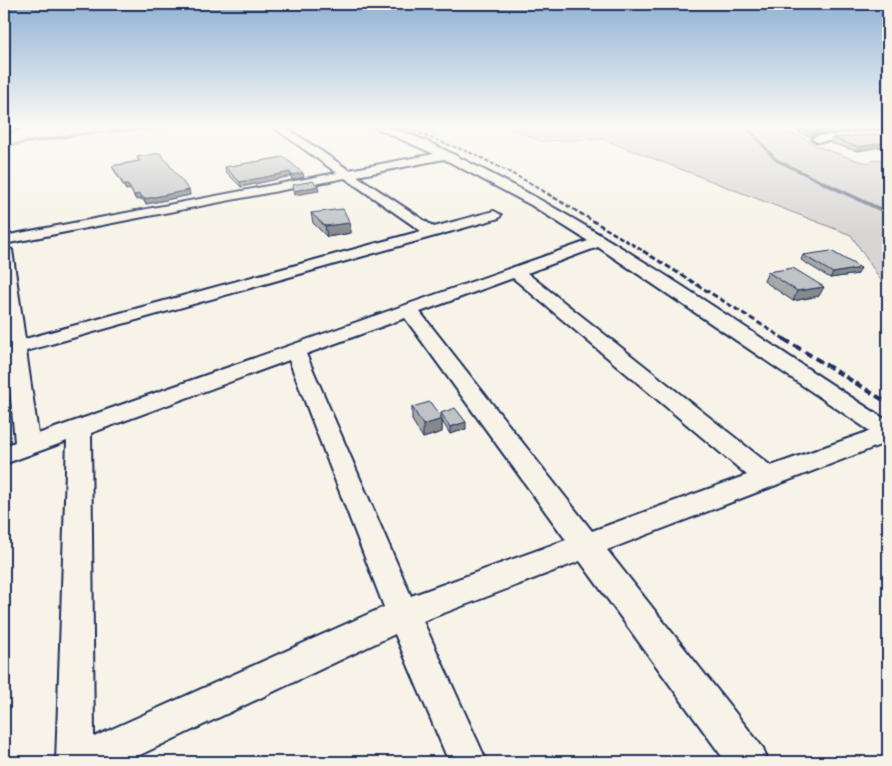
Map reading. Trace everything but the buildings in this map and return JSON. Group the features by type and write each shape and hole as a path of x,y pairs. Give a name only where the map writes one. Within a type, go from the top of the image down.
{"street":[{"path":"330,163 432,232"},
{"path":"4,240 406,163"},
{"path":"464,163 601,241 888,433"},
{"path":"10,349 494,215"},
{"path":"4,456 601,241"},
{"path":"4,250 10,349 28,447"},
{"path":"516,272 769,479"},
{"path":"409,310 749,762"},
{"path":"296,351 403,614 468,762"},
{"path":"75,762 80,428"},
{"path":"83,762 403,614 888,433"}],"shaded area":[{"path":"664,163 888,163 888,291 851,235"}],"waterway":[{"path":"782,163 824,183"},
{"path":"822,182 888,213"}],"railway":[{"path":"491,163 530,183"},
{"path":"528,182 645,252"},
{"path":"643,251 786,340"},
{"path":"784,339 888,403"}]}
